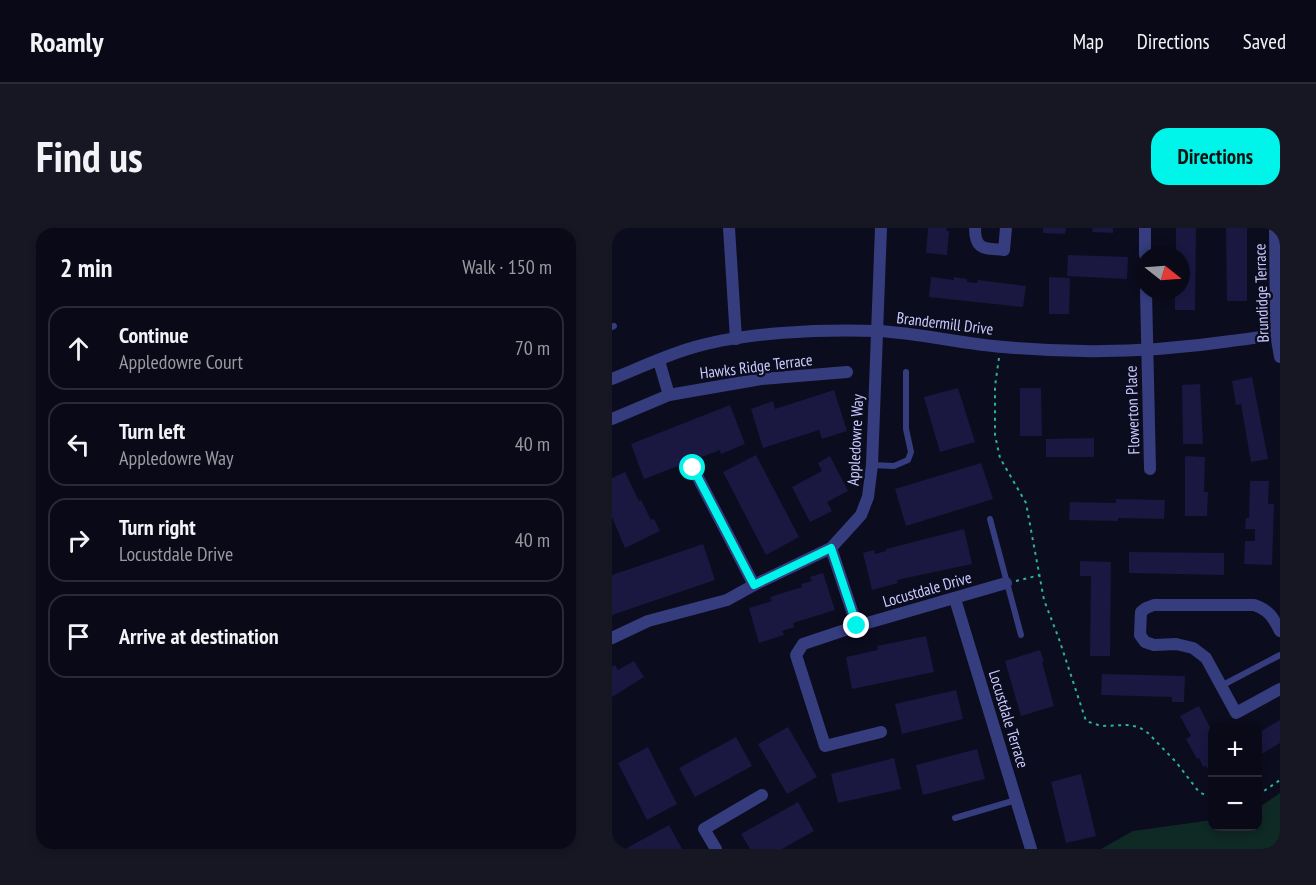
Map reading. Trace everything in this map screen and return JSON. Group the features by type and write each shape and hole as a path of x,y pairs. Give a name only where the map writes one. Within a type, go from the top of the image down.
{"street":[{"path":"729,228 736,339"},
{"name":"Appledowre Way","path":"612,638 648,621 727,600 831,548 861,515 868,496 872,465 881,228"},
{"path":"975,228 975,240 979,245 1004,250 1006,228"},
{"path":"1145,228 1145,246"},
{"name":"Brundidge Terrace","path":"1275,228 1280,357"},
{"name":"Flowerton Place","path":"1146,300 1150,469"},
{"name":"Brandermill Drive","path":"612,379 689,349 736,339 803,332 877,331 917,334 1000,347 1064,352 1147,350 1278,334"},
{"path":"658,361 669,394"},
{"name":"Hawks Ridge Terrace","path":"612,419 669,394 760,380 847,372"},
{"path":"693,468 754,585"},
{"path":"831,548 857,626"},
{"name":"Locustdale Drive","path":"881,732 825,746 796,655 802,645 857,626 1006,583"},
{"name":"Locustdale Terrace","path":"955,599 1031,849"},
{"path":"1280,631 1275,609 1265,609 1254,605 1154,605 1140,612 1140,635 1145,642 1154,645 1176,644 1193,648 1206,658 1236,713 1280,689"},
{"path":"716,849 704,829 762,795"}],"lane":[{"path":"872,465 894,466 908,460 911,452 906,429 906,372"},
{"path":"990,519 1021,635"},
{"path":"1221,686 1280,655"},
{"path":"955,818 1016,800"}],"path":[{"path":"1000,347 995,386 995,435 1000,458 1026,503 1044,600 1086,721 1101,726 1138,727 1148,733 1199,792 1208,796"},
{"path":"1006,583 1040,575"},
{"path":"1262,792 1280,780"}],"green space":[{"path":"1280,793 1280,849 1101,849 1133,831 1208,821 1208,831 1262,831 1262,805"}],"building":[{"path":"928,228 947,228 946,231 949,231 947,255 926,253"},
{"path":"1043,228 1066,228 1065,234 1043,233"},
{"path":"1093,228 1113,228 1113,233 1092,232"},
{"path":"1176,228 1196,228 1195,310 1175,310 1175,300 1190,300 1190,246 1176,246"},
{"path":"1226,228 1247,228 1247,301 1227,301"},
{"path":"1068,255 1128,257 1127,279 1067,276"},
{"path":"931,277 954,280 954,277 967,279 967,282 977,283 978,280 1026,286 1023,307 929,297"},
{"path":"1049,277 1070,278 1069,314 1049,314"},
{"path":"1252,377 1268,459 1251,462 1241,404 1236,405 1232,381"},
{"path":"1200,384 1203,444 1183,444 1182,385"},
{"path":"958,388 975,442 940,452 924,397"},
{"path":"1020,388 1041,388 1042,436 1020,436"},
{"path":"834,390 847,431 822,439 819,430 763,448 751,409 773,401 775,409"},
{"path":"730,405 745,444 721,454 720,450 644,479 631,444"},
{"path":"1094,438 1094,457 1046,457 1046,439"},
{"path":"756,455 799,537 766,555 723,472"},
{"path":"830,456 848,491 827,502 832,511 810,522 792,487 822,471 818,463"},
{"path":"1185,456 1205,457 1204,492 1208,492 1207,516 1185,516"},
{"path":"981,463 993,499 906,526 895,489"},
{"path":"625,472 639,501 641,500 651,520 654,519 660,531 625,548 612,517 612,478"},
{"path":"1250,481 1269,481 1268,504 1274,504 1272,565 1244,564 1245,541 1255,541 1255,529 1245,529 1246,518 1249,518"},
{"path":"1116,499 1165,500 1164,519 1069,520 1070,502 1116,503"},
{"path":"964,529 972,564 897,580 898,583 872,590 863,553 874,550 875,554 886,551 886,549"},
{"path":"703,544 715,580 612,615 612,575"},
{"path":"1129,552 1224,553 1224,575 1129,573"},
{"path":"1080,561 1111,562 1110,656 1090,656 1091,576 1080,576"},
{"path":"823,573 835,610 793,623 794,627 782,631 784,635 759,643 749,608 772,601 770,597 802,587 801,584 812,581 810,577"},
{"path":"926,636 934,672 852,689 846,657 878,650 877,646"},
{"path":"1040,650 1054,706 1021,716 1005,661"},
{"path":"634,661 644,677 612,697 612,667 615,665 618,670"},
{"path":"1102,674 1185,676 1184,702 1172,702 1172,697 1101,695"},
{"path":"956,690 963,719 902,734 895,704"},
{"path":"1199,706 1208,723 1208,770 1206,766 1203,767 1199,758 1197,759 1186,739 1191,736 1180,716"},
{"path":"1280,720 1280,743 1262,754 1262,731"},
{"path":"788,727 817,777 787,794 758,744"},
{"path":"736,737 752,766 695,797 679,768"},
{"path":"648,747 677,804 647,820 618,763"},
{"path":"977,749 985,779 923,795 916,765"},
{"path":"894,758 901,789 838,803 831,774"},
{"path":"1081,774 1096,836 1066,843 1051,782"},
{"path":"798,802 814,831 782,849 750,849 741,834"},
{"path":"669,825 682,849 625,849"}],"route":[{"path":"693,468 754,585 831,548 857,626"}]}
